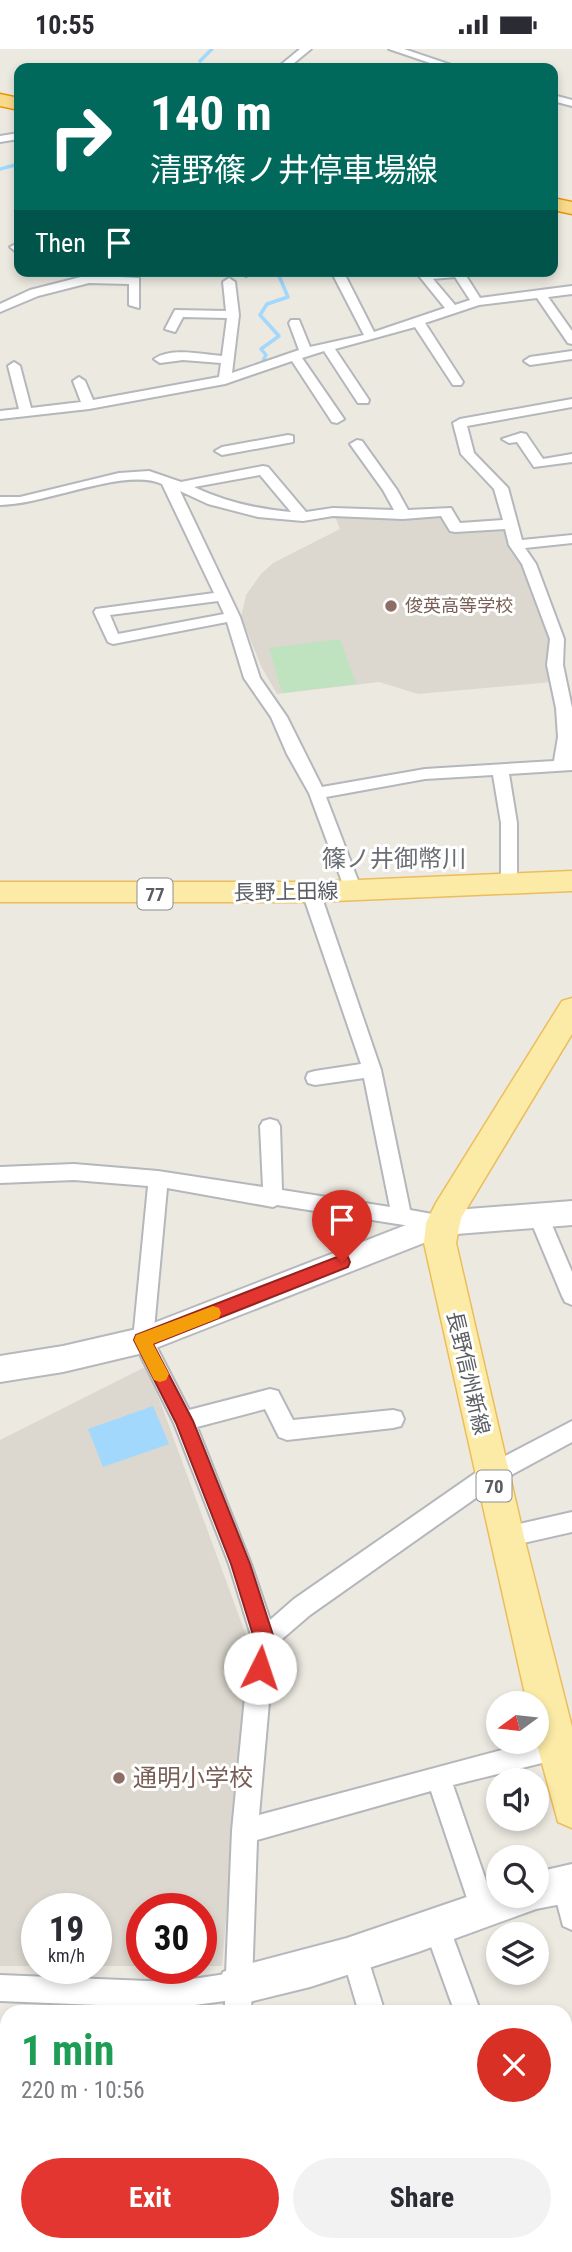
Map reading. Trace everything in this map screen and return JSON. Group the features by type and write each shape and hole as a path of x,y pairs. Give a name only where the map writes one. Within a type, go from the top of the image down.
{"main road":[{"name":"長野上田線","path":"0,892 311,892 572,881"},
{"path":"442,1223 572,1009"},
{"path":"0,1369 63,1359 142,1340 442,1223 572,1213"},
{"name":"長野信州新線","path":"442,1223 440,1243 444,1269 572,1808"},
{"path":"238,1999 278,1978 355,1955 488,1908"}],"street":[{"path":"288,63 306,49"},
{"path":"394,49 439,63"},
{"path":"0,308 79,277"},
{"path":"102,277 135,281 135,305"},
{"path":"340,277 371,337"},
{"path":"424,277 454,311"},
{"path":"461,277 477,302"},
{"path":"225,380 233,315 229,282"},
{"path":"0,415 89,405 225,380 301,354 371,337 477,302 572,290"},
{"path":"540,293 572,340"},
{"path":"171,329 179,313 233,315"},
{"path":"418,322 457,382"},
{"path":"295,323 301,354 337,419"},
{"path":"327,346 363,400"},
{"path":"530,361 572,355"},
{"path":"160,359 183,356 228,360"},
{"path":"14,366 26,412"},
{"path":"79,381 89,405"},
{"path":"317,793 425,774 566,766 564,708 555,665 564,639 529,564 516,545 501,488 468,454 460,423 572,403"},
{"path":"509,439 521,437 539,464 572,458"},
{"path":"222,451 288,439"},
{"path":"357,444 390,490 403,515"},
{"path":"249,446 263,470 303,517"},
{"path":"175,484 263,470"},
{"path":"0,501 20,501 119,477 149,475 213,501 251,512 303,517 333,512 403,515 446,511 455,528 510,524"},
{"path":"175,484 233,617 252,678 279,717 295,754 317,793 353,891"},
{"path":"516,545 572,539"},
{"path":"222,596 174,603 133,605 101,613 113,639 233,617"},
{"path":"500,768 509,823 509,885"},
{"path":"311,892 337,961 372,1070 402,1218"},
{"path":"315,1078 372,1070"},
{"path":"270,1126 273,1199"},
{"path":"0,1175 74,1172 158,1179 273,1199 442,1223"},
{"path":"0,1988 238,1999 245,1831 263,1635 240,1564 184,1421 142,1340 158,1179"},
{"path":"539,1217 572,1296"},
{"path":"184,1421 270,1398 286,1430 393,1419"},
{"path":"262,1641 302,1607 492,1474 572,1431"},
{"path":"506,1537 572,1522"},
{"path":"245,1831 438,1777 558,1747"},
{"path":"438,1777 483,1910"},
{"path":"437,1927 465,2005"},
{"path":"355,1955 370,2005"}],"shaded area":[{"name":"俊英高等学校","path":"446,511 453,529 506,523 549,636 552,682 418,694 379,682 277,694 262,668 241,617 246,595 261,574 273,563 340,529 334,514"},
{"name":"通明小学校","path":"147,1366 250,1646 222,1966 217,1966 217,1893 126,1893 126,1966 112,1966 112,1893 21,1893 21,1966 0,1966 0,1440"}],"green space":[{"path":"340,639 356,684 282,693 269,648"}],"water":[{"path":"153,1406 169,1444 103,1467 88,1429"}],"waterway":[{"path":"200,61 212,49"},
{"path":"0,169 14,165"},
{"path":"257,366 261,365 266,355 261,349 279,336 260,315 267,304 288,297 280,277"}],"slow traffic":[{"path":"160,1374 142,1340 213,1313"}],"place":[{"name":"俊英高等学校","path":"391,606"},
{"name":"通明小学校","path":"119,1778"}],"district":[{"name":"篠ノ井御幣川","path":"394,859"}],"route":[{"path":"260,1668 263,1635 240,1564 184,1421 142,1340 342,1262"}]}
